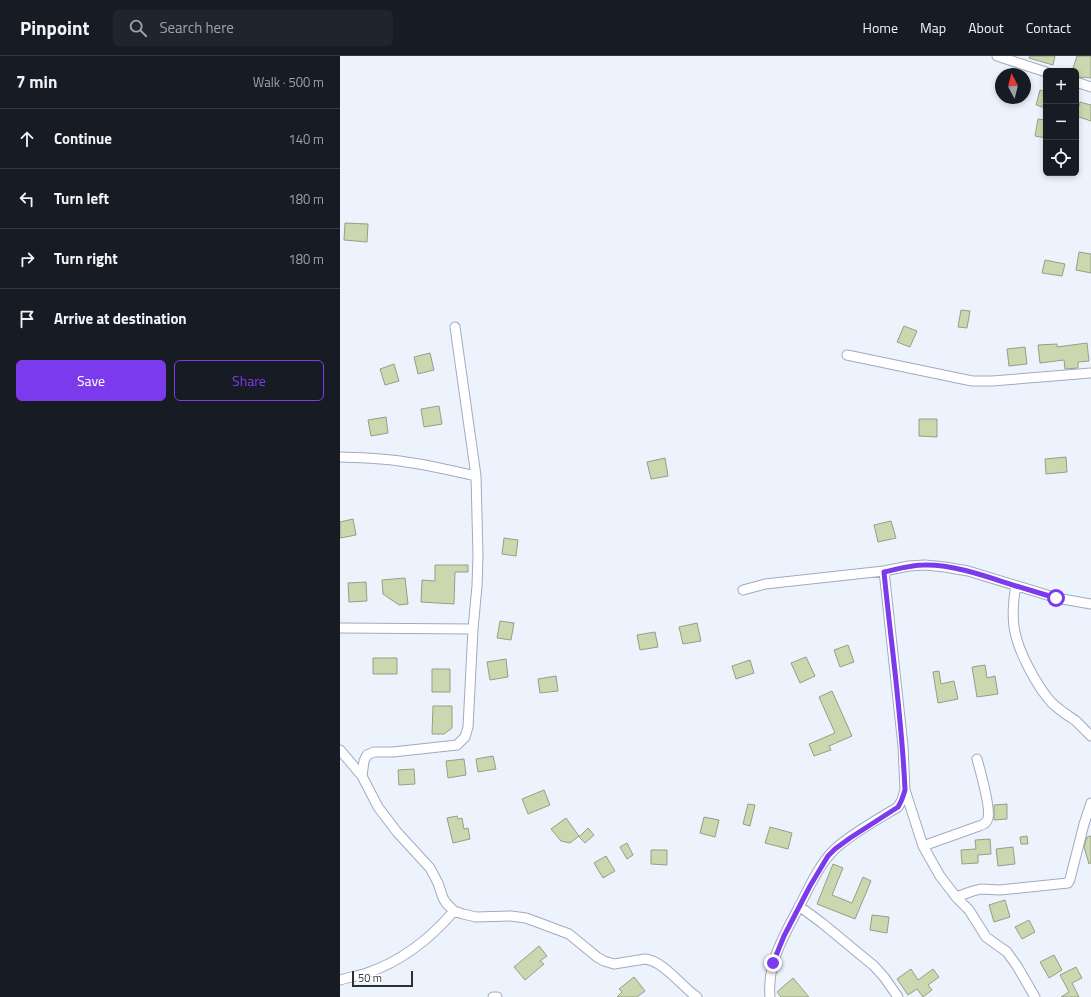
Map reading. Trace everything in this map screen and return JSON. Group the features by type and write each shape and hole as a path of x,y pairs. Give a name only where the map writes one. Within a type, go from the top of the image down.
{"street":[{"path":"997,56 1012,58 1043,71"},
{"path":"1079,83 1091,86"},
{"path":"362,776 364,761 367,755 374,752 393,752 457,745 465,737 468,728 473,629 477,586 476,476 455,327"},
{"path":"846,355 972,381 992,381 1091,373"},
{"path":"340,457 405,461 476,476"},
{"path":"743,590 765,584 884,572 909,566 925,565 945,566 968,571 1056,598 1091,604"},
{"path":"884,572 903,746 905,790 923,846 940,876 956,897 969,910 986,937 1007,952 1035,997"},
{"path":"1016,586 1014,628 1024,658 1040,688 1051,702 1091,736"},
{"path":"340,628 473,629"},
{"path":"340,750 362,776 378,807 397,832 430,868 438,883 443,898 454,911 476,917 511,916 526,918 569,934 597,957 614,964 645,959 650,960 658,963 697,997"},
{"path":"923,846 979,826 986,822 989,814 986,793 977,759"},
{"path":"770,997 769,983 773,963 799,906 822,866 835,849 898,807 905,790"},
{"path":"956,897 981,889 1000,890 1069,883 1091,803"},
{"path":"898,807 911,809"},
{"path":"799,906 874,966 898,997"},
{"path":"340,980 367,973 404,956 441,926 454,911"}],"building":[{"path":"1030,56 1055,56 1053,65 1029,58"},
{"path":"1077,56 1091,56 1091,78 1079,77 1079,68 1073,68"},
{"path":"1040,90 1043,91 1043,107 1036,105"},
{"path":"1080,102 1091,105 1091,121 1079,117"},
{"path":"1038,119 1043,120 1043,137 1035,136"},
{"path":"345,223 368,224 367,242 344,240"},
{"path":"1079,252 1091,254 1091,273 1076,270"},
{"path":"1045,260 1065,264 1062,276 1042,273"},
{"path":"961,310 970,311 967,328 958,327"},
{"path":"904,326 917,331 910,347 897,342"},
{"path":"1087,343 1089,361 1078,362 1078,368 1065,369 1064,360 1040,363 1038,345 1057,344 1057,347"},
{"path":"1025,347 1027,364 1009,366 1007,349"},
{"path":"430,353 434,370 418,374 414,357"},
{"path":"394,364 399,381 385,385 380,369"},
{"path":"439,406 442,424 424,427 421,409"},
{"path":"386,417 388,433 371,436 368,420"},
{"path":"919,419 937,419 937,437 919,436"},
{"path":"1066,457 1067,472 1046,474 1045,459"},
{"path":"665,458 668,476 651,479 647,462"},
{"path":"353,519 356,535 340,538 340,522"},
{"path":"891,521 896,538 878,542 874,525"},
{"path":"504,538 518,540 516,556 502,554"},
{"path":"435,565 468,565 468,572 455,572 454,604 421,602 422,580 435,581"},
{"path":"405,578 408,604 399,605 383,594 382,580"},
{"path":"366,582 367,601 349,602 348,583"},
{"path":"500,621 514,623 511,640 497,638"},
{"path":"697,623 701,641 683,644 679,627"},
{"path":"655,632 658,647 640,650 637,635"},
{"path":"848,645 854,662 840,667 834,650"},
{"path":"806,657 815,676 800,683 791,663"},
{"path":"373,658 397,658 397,674 373,674"},
{"path":"506,659 508,677 490,680 487,662"},
{"path":"750,660 754,673 736,679 732,666"},
{"path":"985,665 987,678 995,676 998,694 977,697 972,667"},
{"path":"432,669 450,669 450,692 432,692"},
{"path":"939,671 941,684 954,681 958,699 938,703 933,672"},
{"path":"556,676 558,691 540,693 538,679"},
{"path":"832,691 852,736 829,746 831,750 814,756 809,744 835,733 819,697"},
{"path":"433,706 452,706 452,728 444,734 432,734"},
{"path":"493,756 496,769 478,772 476,759"},
{"path":"464,759 466,775 448,778 446,761"},
{"path":"414,769 415,784 399,785 398,770"},
{"path":"544,790 550,805 528,814 522,799"},
{"path":"748,804 755,805 750,826 743,824"},
{"path":"1007,804 1007,819 994,820 994,805"},
{"path":"457,816 458,819 462,818 464,829 468,828 470,839 453,843 447,818"},
{"path":"704,817 719,820 715,837 700,833"},
{"path":"566,818 579,836 570,843 561,841 551,829"},
{"path":"770,827 792,833 788,849 765,843"},
{"path":"588,828 594,835 585,843 579,837"},
{"path":"1027,836 1028,844 1021,844 1020,837"},
{"path":"1091,836 1091,863 1089,864 1084,847 1087,837"},
{"path":"990,839 991,854 978,855 978,863 962,864 961,850 976,849 975,840"},
{"path":"627,843 633,855 627,859 620,847"},
{"path":"1013,847 1015,864 998,866 996,849"},
{"path":"651,850 667,850 667,865 651,864"},
{"path":"606,856 615,871 603,878 594,863"},
{"path":"833,864 843,868 832,895 852,903 863,877 871,881 855,919 817,904"},
{"path":"1005,900 1010,917 994,922 989,905"},
{"path":"872,915 889,917 887,933 870,930"},
{"path":"1029,920 1035,932 1022,939 1015,927"},
{"path":"539,946 547,956 540,961 544,964 525,980 514,967"},
{"path":"1054,955 1062,970 1049,978 1040,962"},
{"path":"1076,967 1082,978 1072,983 1079,997 1061,997 1069,992 1060,975"},
{"path":"911,969 918,980 933,969 939,977 928,985 932,990 923,997 917,989 908,995 897,979"},
{"path":"634,977 645,991 637,997 617,997 622,992 619,989"},
{"path":"793,978 809,997 781,997 777,992"}],"route":[{"path":"773,963 784,936 810,886 828,856 850,838 898,807 904,794 903,746 884,572 909,566 945,566 996,579 1056,598"}]}
